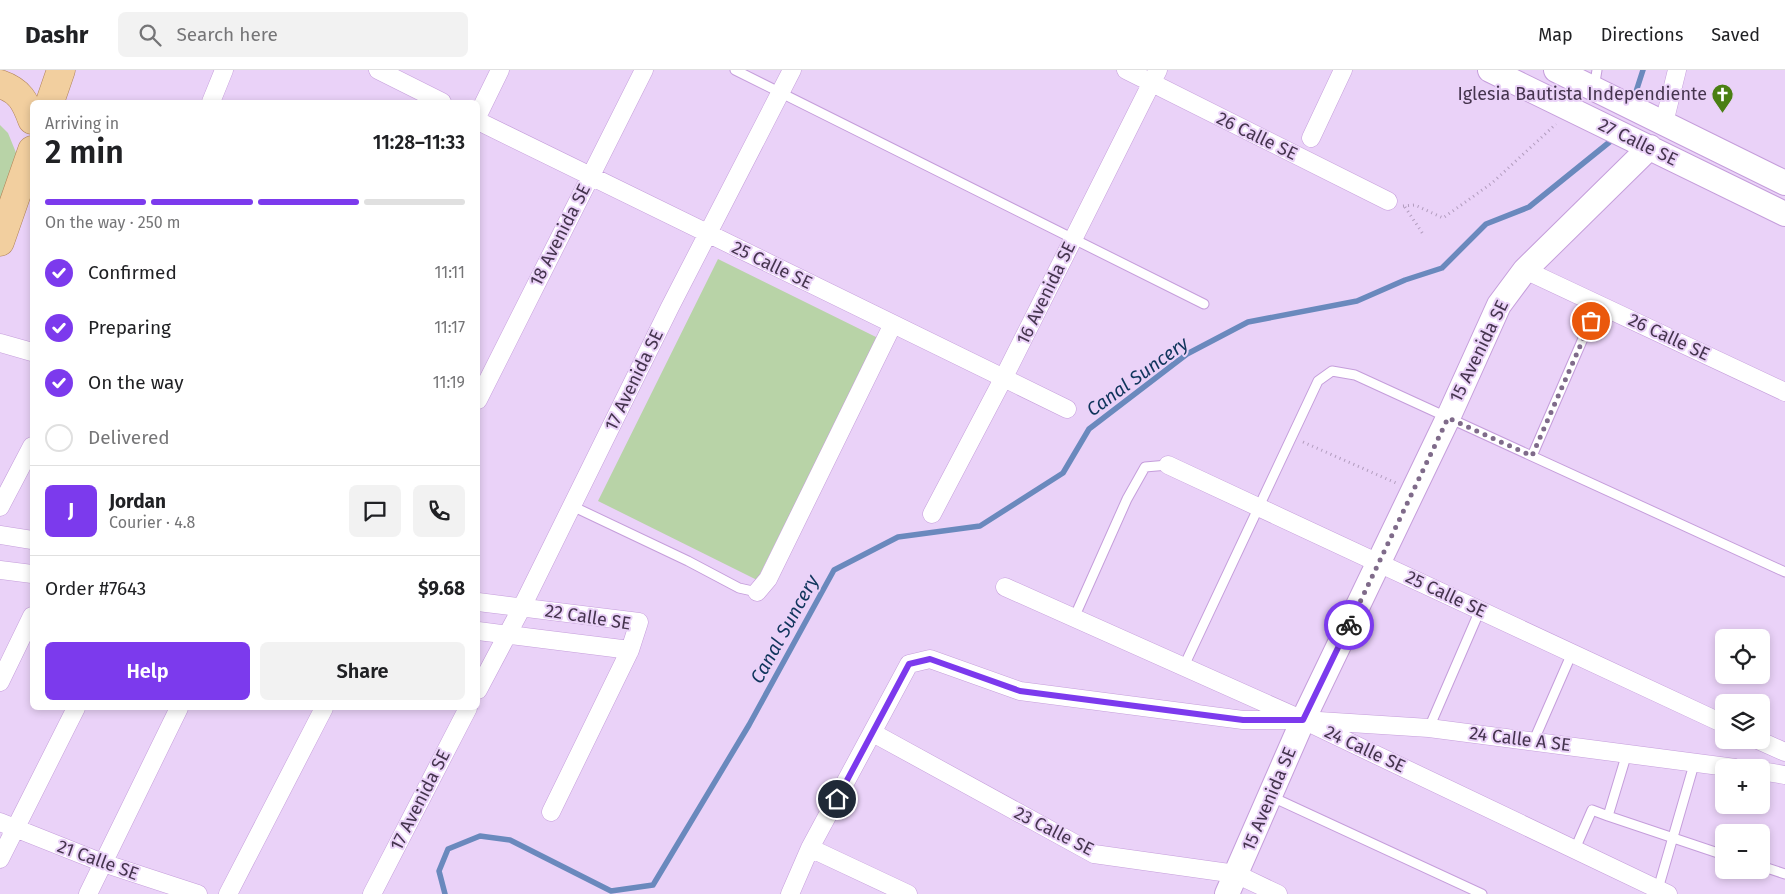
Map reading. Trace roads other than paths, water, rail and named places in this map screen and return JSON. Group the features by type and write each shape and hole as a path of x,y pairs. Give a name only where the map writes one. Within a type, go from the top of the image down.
{"main road":[{"path":"51,100 61,70"},
{"path":"0,84 14,89 25,100 30,114"},
{"path":"0,242 30,156"}],"street":[{"path":"212,100 224,70"},
{"path":"378,70 438,100"},
{"path":"480,111 500,70"},
{"name":"18 Avenida SE","path":"480,396 644,70"},
{"name":"17 Avenida SE","path":"480,686 522,607 708,233 792,70"},
{"name":"26 Calle SE","path":"1126,70 1155,76 1388,201"},
{"path":"1311,138 1343,70"},
{"name":"27 Calle SE","path":"1490,70 1785,214"},
{"name":"27 Calle SE","path":"1556,70 1599,84 1659,121 1785,183"},
{"path":"1659,121 1677,70"},
{"name":"16 Avenida SE","path":"932,514 1003,380 1072,238 1155,76"},
{"name":"25 Calle SE","path":"480,121 1003,380 1067,409"},
{"name":"15 Avenida SE","path":"1231,884 1303,720 1448,418 1499,305 1525,270 1644,144"},
{"name":"26 Calle SE","path":"1525,270 1785,392"},
{"path":"757,592 768,579 893,324"},
{"path":"0,343 30,351"},
{"path":"0,507 30,450"},
{"name":"25 Calle SE","path":"1168,465 1715,720"},
{"path":"0,535 30,540"},
{"path":"0,570 30,574"},
{"name":"24 Calle SE","path":"1005,587 1303,720 1663,891"},
{"name":"22 Calle SE","path":"480,602 639,622 630,650 480,632"},
{"path":"0,682 30,620"},
{"path":"551,812 630,650"},
{"name":"24 Calle A SE","path":"873,733 909,664 930,659 1020,691 1243,720 1303,720 1429,728 1627,752 1715,765"},
{"path":"0,859 8,825 75,710"},
{"path":"88,894 178,710"},
{"path":"228,894 323,710"},
{"name":"17 Avenida SE","path":"372,894 429,780 467,710"},
{"path":"790,894 810,848 873,733"},
{"name":"23 Calle SE","path":"873,733 1094,854 1278,894"},
{"path":"1770,745 1785,752"},
{"path":"1770,772 1785,775"},
{"name":"21 Calle SE","path":"8,825 104,864 198,894"},
{"path":"810,848 908,894"}],"lane":[{"path":"735,70 1204,304"},
{"path":"1532,456 1598,304"},
{"path":"1184,666 1318,381 1332,371 1355,375 1785,572"},
{"path":"1074,618 1127,499 1145,467 1168,465"},
{"path":"572,506 688,561 738,588 757,592"},
{"path":"1429,728 1480,610"},
{"path":"1534,740 1572,653"},
{"path":"1608,816 1627,752"},
{"path":"1663,891 1673,839 1695,762"},
{"path":"1270,795 1482,894"},
{"path":"1575,849 1592,810 1715,852"},
{"path":"1770,869 1785,874"}],"waterway":[{"name":"Canal Suncery","path":"1633,101 1643,70"},
{"name":"Canal Suncery","path":"445,894 439,871 448,849 480,836 510,840 611,891 653,885 749,725 834,570 898,537 980,526 1063,473 1089,429 1187,354 1248,322 1357,301 1405,280 1442,268 1486,224 1529,207 1612,140 1614,136"}],"place":[{"name":"Iglesia Bautista Independiente","path":"1723,113"}]}
